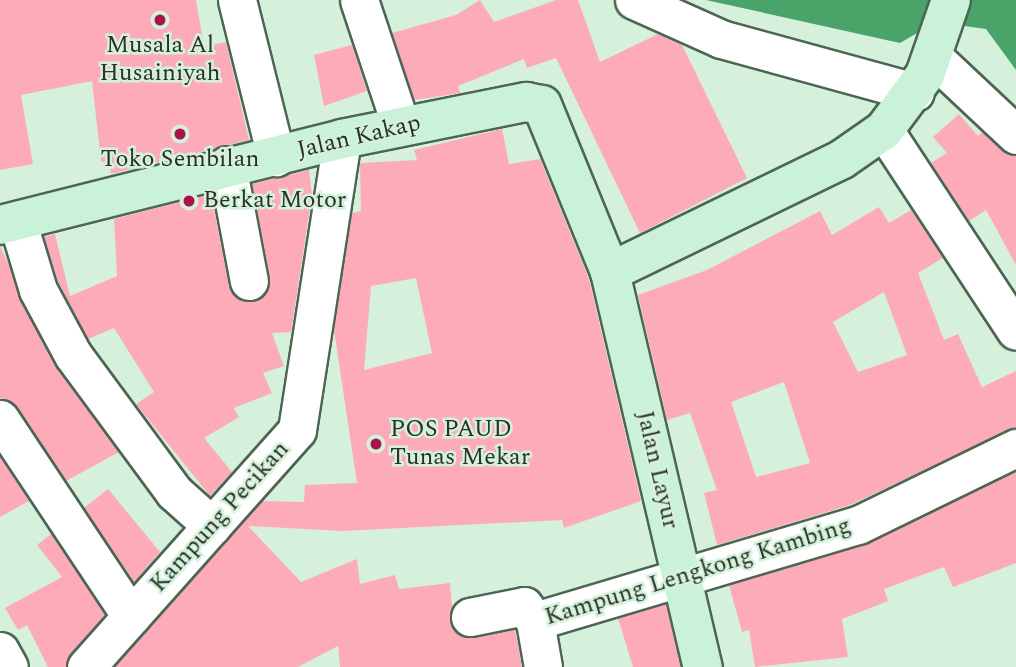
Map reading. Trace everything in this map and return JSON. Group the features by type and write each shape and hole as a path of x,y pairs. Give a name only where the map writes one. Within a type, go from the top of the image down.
{"street":[{"path":"237,0 276,157"},
{"path":"359,0 401,126"},
{"path":"634,0 721,39 915,92"},
{"path":"610,272 841,160 884,130 915,92 937,47 951,0"},
{"path":"937,47 1016,135"},
{"name":"Jalan Kakap","path":"9,222 227,165 276,157 401,126 526,102 542,105 610,272"},
{"path":"884,130 1016,331"},
{"name":"Kampung Pecikan","path":"86,667 297,430 342,139"},
{"path":"227,165 249,281"},
{"path":"9,222 38,290 73,355 174,492 212,526"},
{"name":"Jalan Layur","path":"610,272 703,667"},
{"path":"0,419 131,616"},
{"name":"Kampung Lengkong Kambing","path":"543,667 535,621 683,581 858,525 1016,448"},
{"path":"470,617 524,606 535,621"},
{"path":"0,651 9,667"}],"shaded area":[{"path":"706,0 1016,0 1016,70 986,29 936,22 900,43"}],"building":[{"path":"0,0 196,0 204,47 226,42 249,140 111,174 110,161 101,162 92,81 21,95 33,164 0,170"},
{"path":"480,0 494,22 556,0 578,0 600,62 658,34 682,45 747,178 640,233 556,58 527,68 524,59 458,86 460,93 414,100 392,33 456,15"},
{"path":"352,45 367,91 324,106 314,55"},
{"path":"959,114 978,136 982,132 1016,155 1016,265 986,210 969,221 931,163 947,153 933,137"},
{"path":"502,129 509,164 540,159 589,279 641,501 564,528 562,520 342,531 248,526 301,582 357,559 360,584 395,575 399,589 450,583 454,630 474,638 515,629 522,667 340,667 338,646 298,667 114,667 262,501 304,502 305,485 357,483 334,330 352,213 361,211 360,163 417,160 414,150","holes":["416,278 432,353 364,370 371,286"]},
{"path":"309,170 312,195 291,332 272,333 284,366 263,373 272,393 234,408 239,417 204,438 232,472 210,496 136,404 154,392 114,328 88,339 58,282 44,237 55,234 70,296 117,276 114,219 211,194 229,286 241,301 254,301 263,296 270,278 252,184"},
{"path":"879,207 889,223 911,210 943,258 918,273 944,340 958,334 982,387 1016,371 1016,427 850,505 717,545 704,493 717,490 690,413 667,420 638,295 707,270 820,211 832,235","holes":["884,292 907,355 858,372 833,322","784,382 810,463 756,477 731,402"]},
{"path":"0,246 55,365 119,452 66,481 17,407 0,398"},
{"path":"0,457 29,501 0,517"},
{"path":"1016,471 1016,563 953,587 944,567 884,589 888,601 842,619 848,657 755,667 749,630 742,632 729,585 867,544"},
{"path":"108,489 160,552 134,582 84,508"},
{"path":"51,534 105,614 66,667 48,667 27,625 18,630 5,608 62,577 37,545"},
{"path":"666,604 681,667 633,667 618,618"}],"place":[{"name":"Musala Al Husainiyah","path":"160,20"},
{"name":"Toko Sembilan","path":"180,134"},
{"name":"Berkat Motor","path":"189,201"},
{"name":"POS PAUD Tunas Mekar","path":"376,444"}]}
